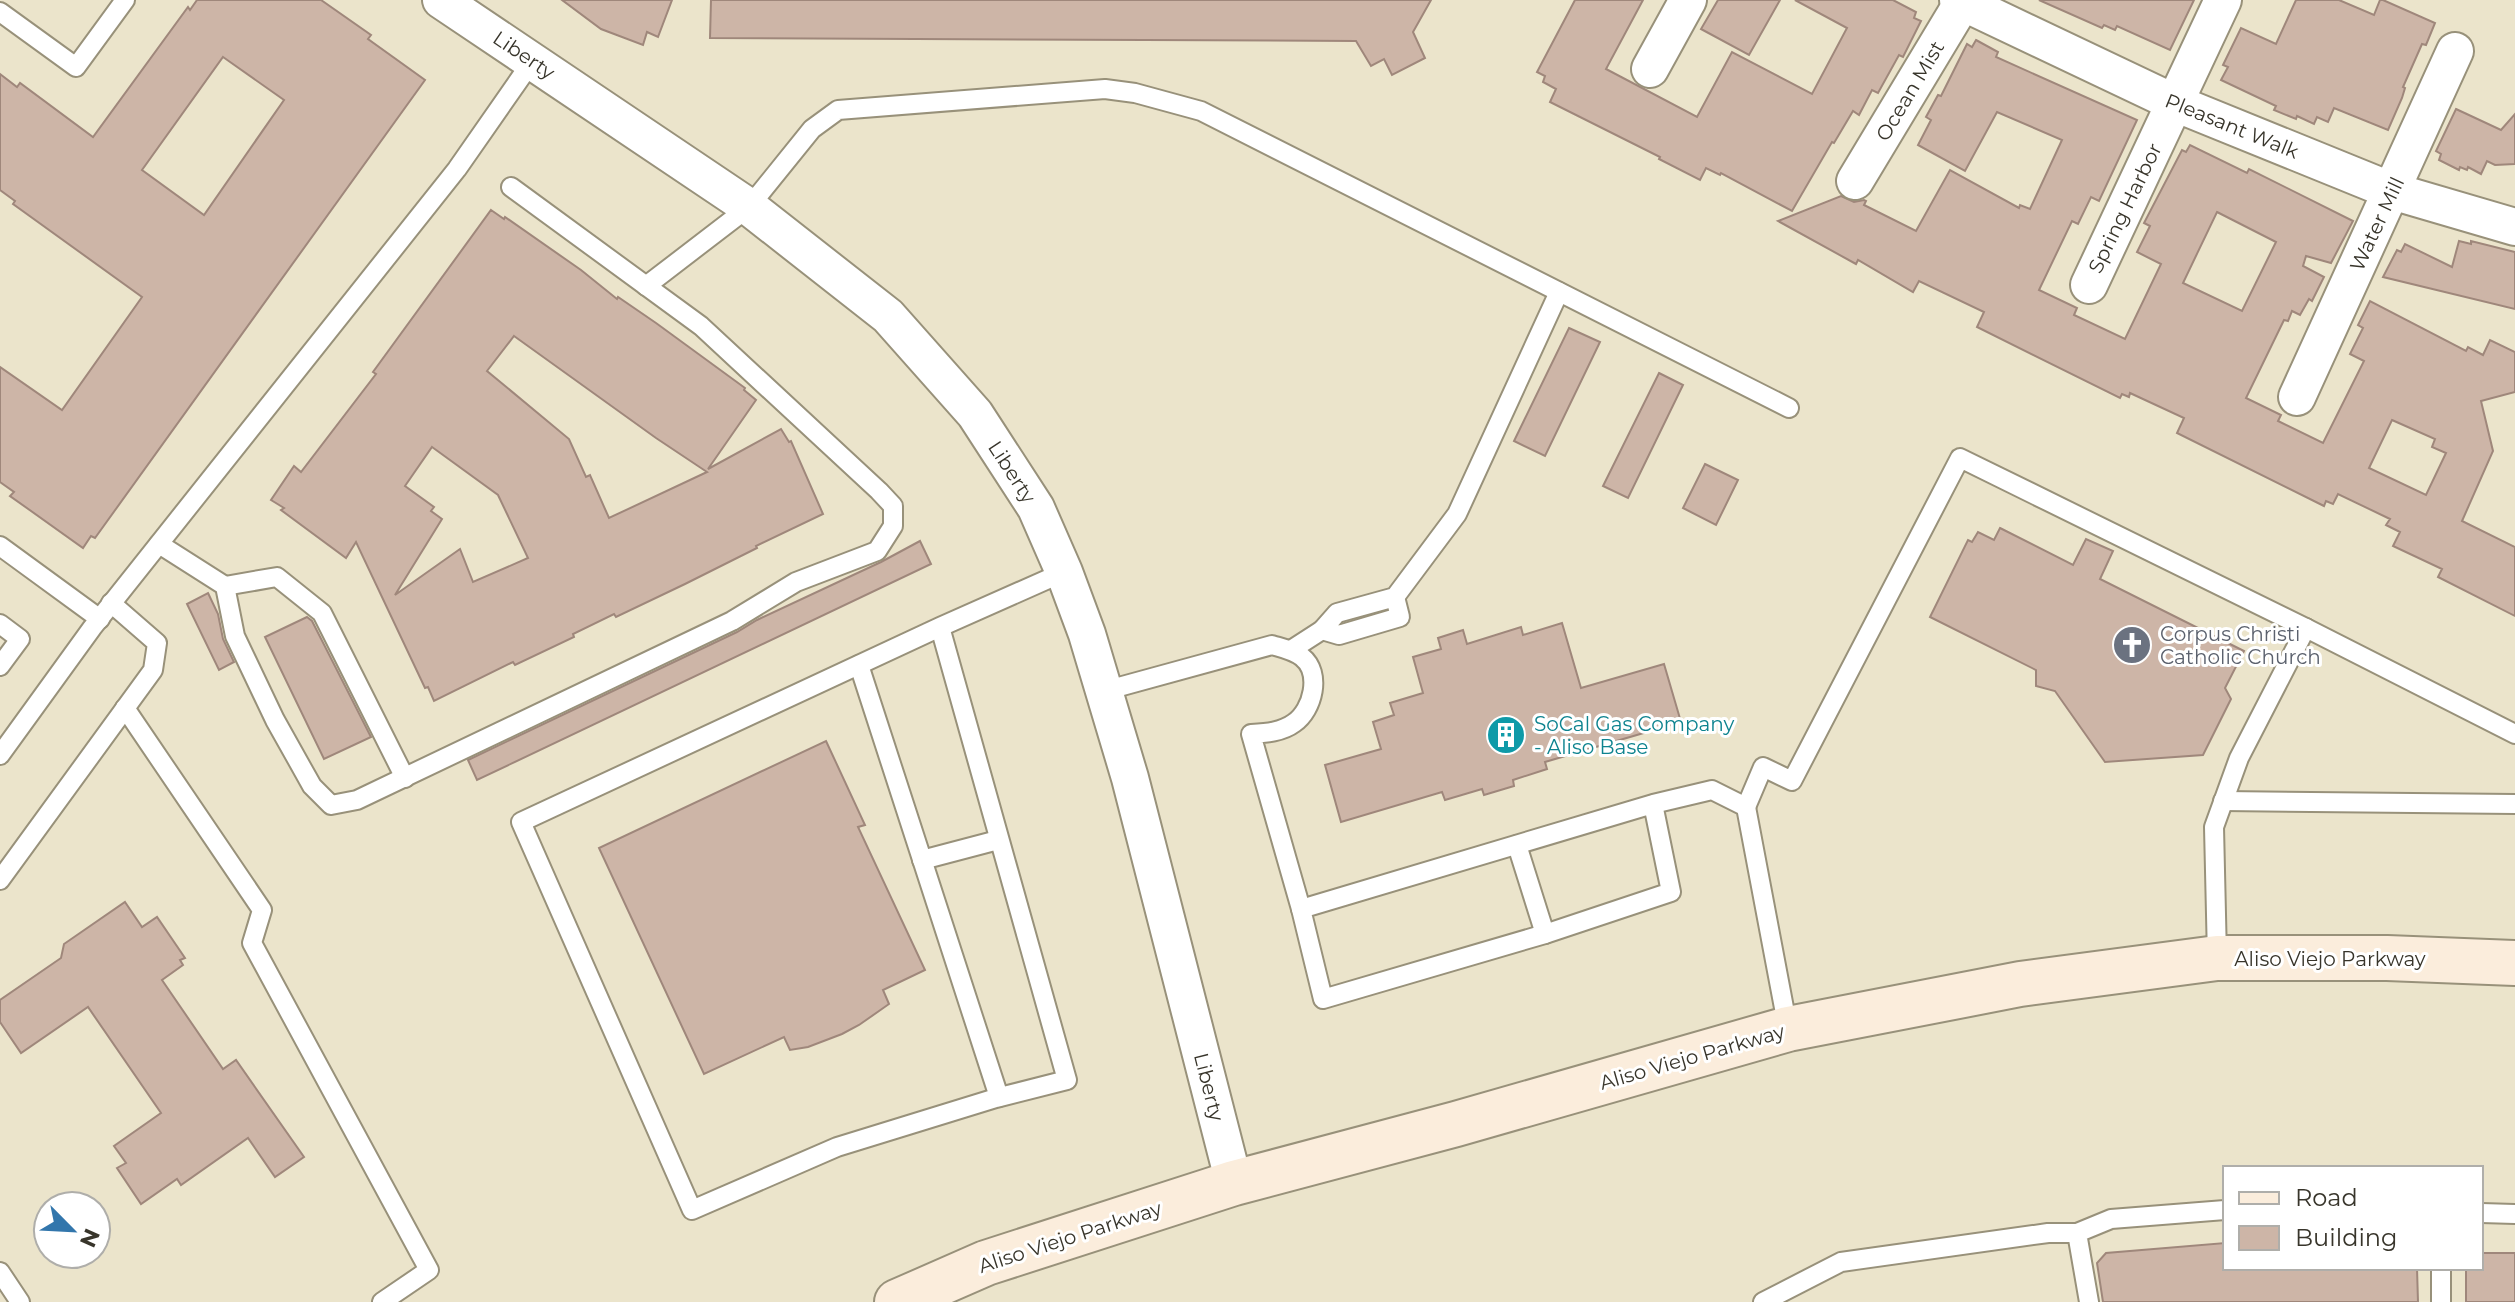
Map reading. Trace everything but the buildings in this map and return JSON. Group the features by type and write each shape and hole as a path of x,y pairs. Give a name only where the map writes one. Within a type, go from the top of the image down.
{"main road":[{"name":"Aliso Viejo Parkway","path":"897,1302 986,1263 1234,1183 1456,1124 1788,1029 2020,984 2217,958 2387,958 2515,963"}],"street":[{"name":"Liberty","path":"441,0 749,207 888,316 975,414 1036,508 1087,634 1147,844 1234,1183"},
{"path":"1650,69 1688,0"},
{"name":"Spring Harbor","path":"2089,285 2223,0"},
{"name":"Pleasant Walk","path":"1962,1 2175,103 2392,191 2515,227"},
{"name":"Ocean Mist","path":"1855,181 1962,1"},
{"name":"Water Mill","path":"2297,397 2455,51"}],"lane":[{"path":"6,0 0,10 76,67 125,0"},
{"path":"0,755 111,603 457,169 533,60"},
{"path":"646,286 749,207 812,129 838,110 1105,89 1135,93 1201,111 1789,408"},
{"path":"225,586 235,636 275,720 312,786 331,805 357,800 405,778 732,621 796,582 877,551 893,526 893,506 879,491 701,326 511,187"},
{"path":"1291,650 1322,630 1337,613 1395,597 1457,514 1559,292"},
{"path":"1788,1029 1746,807 1763,767 1792,781 1960,458 2515,734"},
{"path":"159,544 225,586 277,577 322,613 405,778"},
{"path":"0,546 100,619"},
{"path":"940,627 1067,1080 999,1097 837,1147 692,1210 521,822 940,627 1064,572"},
{"path":"1322,630 1339,635 1400,617 1395,597"},
{"path":"0,880 153,670 157,643 111,603"},
{"path":"0,624 20,639 0,666"},
{"path":"2217,958 2214,827 2239,758 2306,628"},
{"path":"1104,691 1272,645 1291,650 1305,659 1314,681 1310,707 1295,723 1276,731 1251,734 1323,999 1545,934 1671,892 1653,804"},
{"path":"859,665 999,1097"},
{"path":"125,708 262,910 252,943 429,1270 382,1302"},
{"path":"1301,909 1653,804 1712,790 1746,807"},
{"path":"2223,801 2515,804"},
{"path":"922,860 998,840"},
{"path":"1517,845 1545,934"},
{"path":"1763,1302 1841,1262 2048,1233 2077,1233 2111,1219 2223,1210"},
{"path":"2483,1213 2515,1214"},
{"path":"2077,1233 2089,1302"},
{"path":"2441,1270 2441,1302"},
{"path":"0,1272 13,1300"}],"place":[{"name":"Corpus Christi Catholic Church","path":"2132,645"},
{"name":"SoCal Gas Company - Aliso Base","path":"1506,735"}]}
